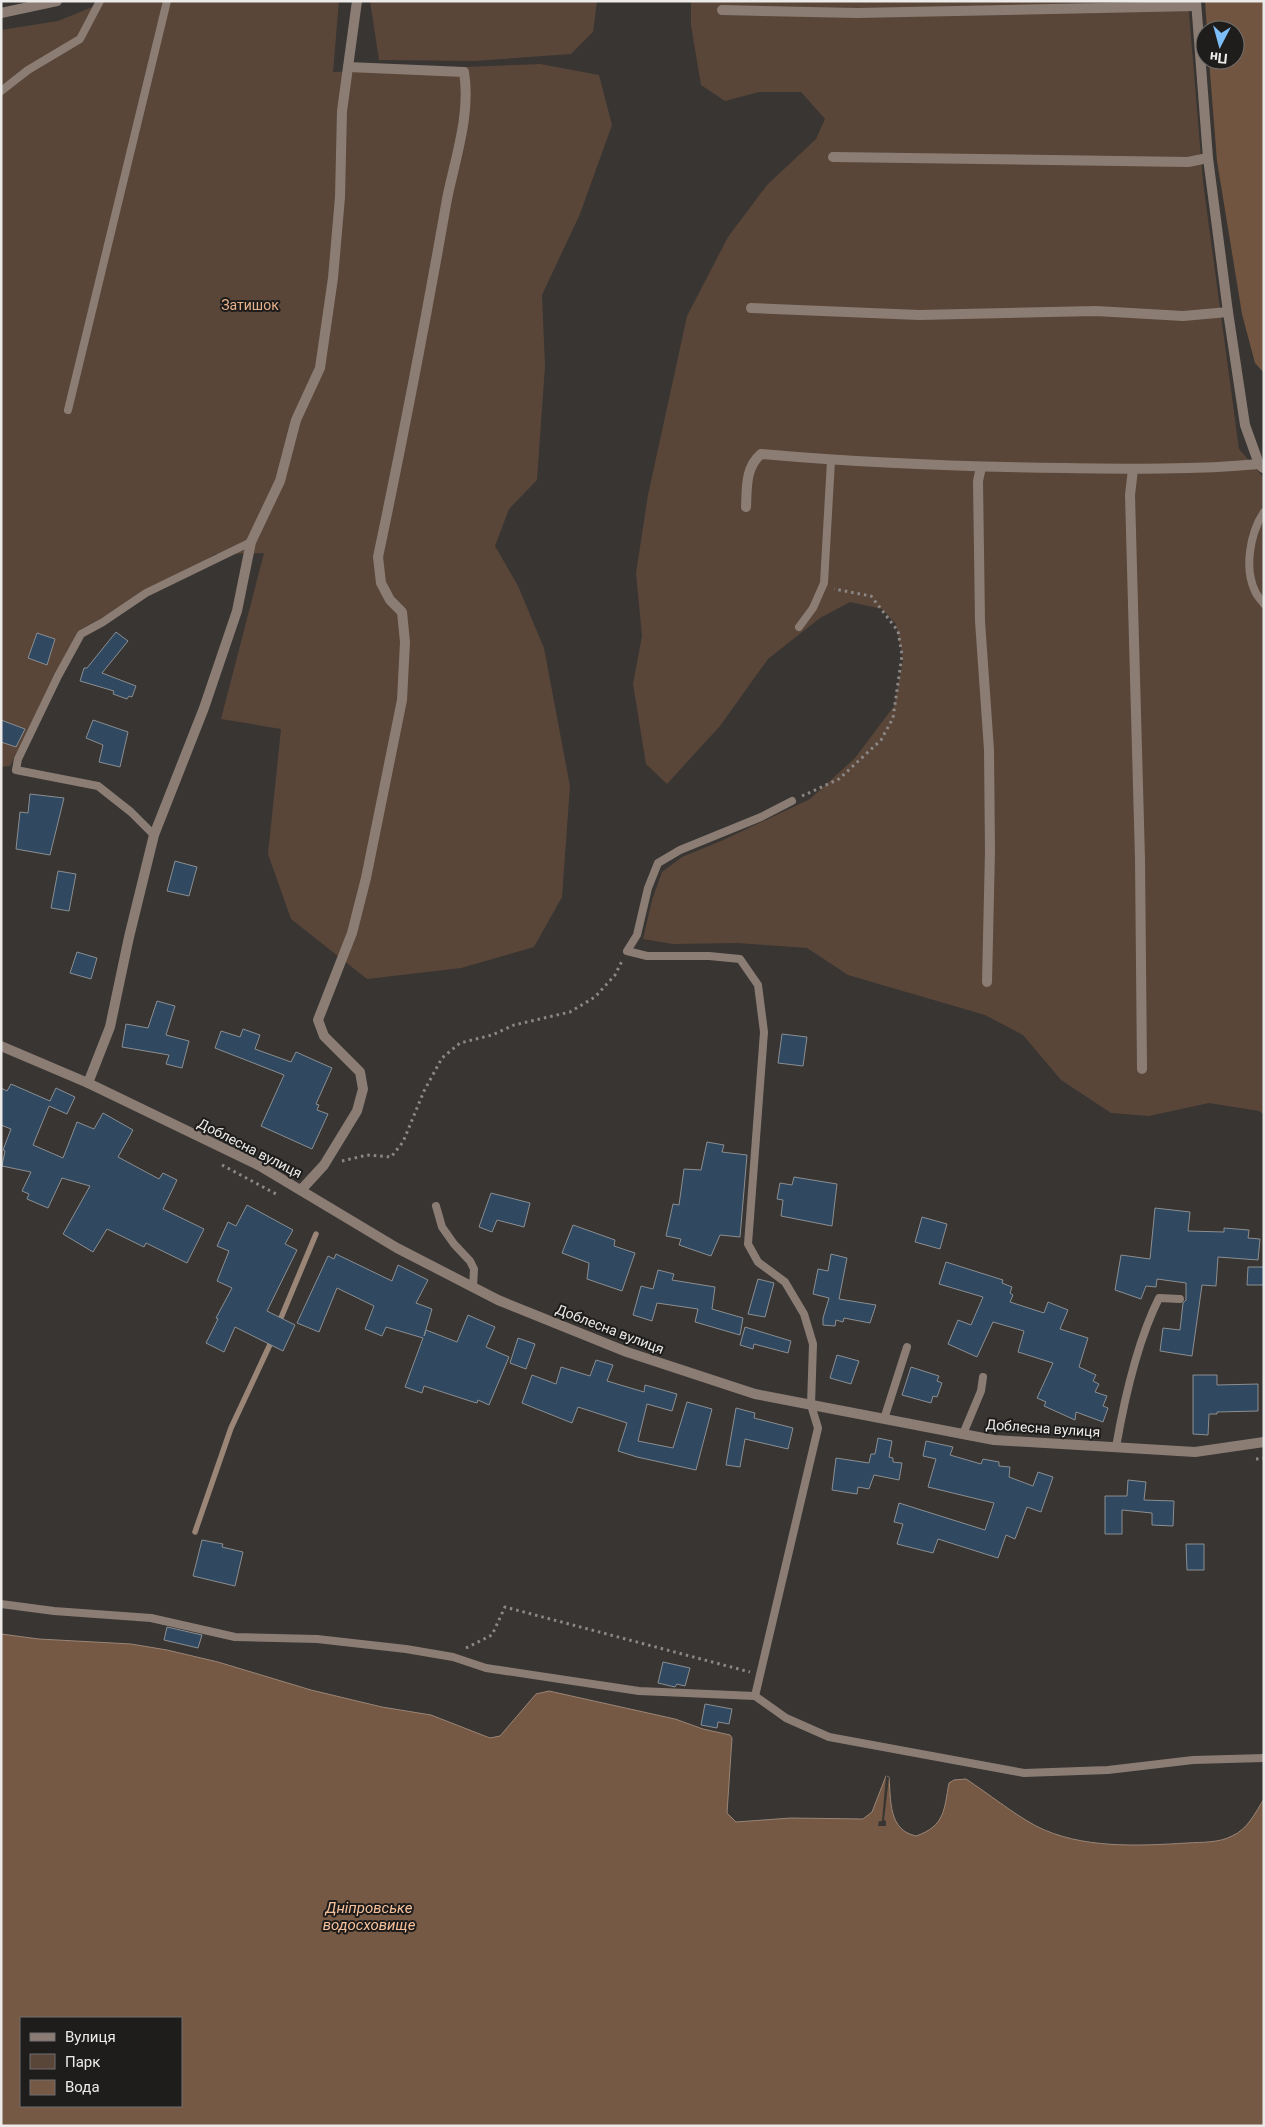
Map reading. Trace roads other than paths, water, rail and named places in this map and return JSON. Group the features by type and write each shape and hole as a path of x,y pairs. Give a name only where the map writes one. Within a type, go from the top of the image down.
{"street":[{"path":"1,13 57,1"},
{"path":"88,1083 110,1027 129,937 154,835 204,708 237,611 251,542 280,481 296,420 320,368 333,278 340,197 342,111 357,1"},
{"path":"722,10 857,13 1196,4 1208,158 1228,312 1245,425 1261,466 1133,469 981,467 831,461 761,454 753,461 748,477 746,508"},
{"path":"301,1190 324,1165 357,1111 363,1089 360,1072 324,1036 318,1020 352,933 364,887 402,700 404,642 402,612 390,600 381,583 378,557 438,257 464,115 466,87 464,72 348,67"},
{"path":"833,158 1188,162 1208,158"},
{"path":"751,308 920,314 1096,311 1183,316 1228,312"},
{"path":"981,467 978,480 980,612 989,768 990,851 986,982"},
{"path":"1133,469 1130,495 1140,859 1142,1069"},
{"name":"Доблесна вулиця","path":"1,1046 88,1083 260,1166 397,1248 498,1300 627,1352 756,1394 994,1440 1195,1452 1264,1442"}],"lane":[{"path":"1,91 28,70 80,39 100,1"},
{"path":"68,410 167,1"},
{"path":"799,627 813,608 824,583 831,461"},
{"path":"1264,512 1256,523 1251,547 1250,572 1255,591 1264,604"},
{"path":"154,835 131,812 98,786 16,770 18,759 58,676 81,634 103,622 146,593 251,542"},
{"path":"754,1696 818,1428 811,1405 813,1344 804,1314 785,1282 758,1262 748,1244 764,1032 758,985 740,959 709,956 647,956 627,951 637,934 648,888 658,863 680,850 761,818 792,800"},
{"path":"436,1206 442,1227 474,1268 473,1287"},
{"path":"1116,1447 1122,1415 1149,1318 1159,1298 1180,1298"},
{"path":"884,1419 907,1347"},
{"path":"963,1434 981,1391 983,1377"},
{"path":"1,1604 54,1611 151,1618 235,1637 317,1639 453,1657 486,1668 639,1691 754,1696 786,1718 829,1737 1024,1773 1108,1770 1194,1760 1264,1758"}],"water":[{"name":"Дніпровське водосховище","path":"1,1634 39,1639 131,1644 167,1650 218,1662 311,1690 382,1707 431,1715 490,1738 500,1736 536,1694 549,1691 675,1719 703,1729 730,1735 732,1738 727,1813 736,1822 791,1818 863,1819 872,1812 886,1776 889,1777 891,1804 896,1821 907,1833 916,1836 933,1827 942,1816 949,1783 954,1780 966,1779 1027,1821 1053,1833 1072,1839 1110,1844 1168,1844 1216,1841 1232,1836 1247,1825 1264,1799 1264,2126 1,2126"}],"waterway":[{"path":"278,1325 316,1234"},
{"path":"195,1532 231,1428 273,1338"}],"park label":[{"name":"Затишок","path":"250,305"}]}
